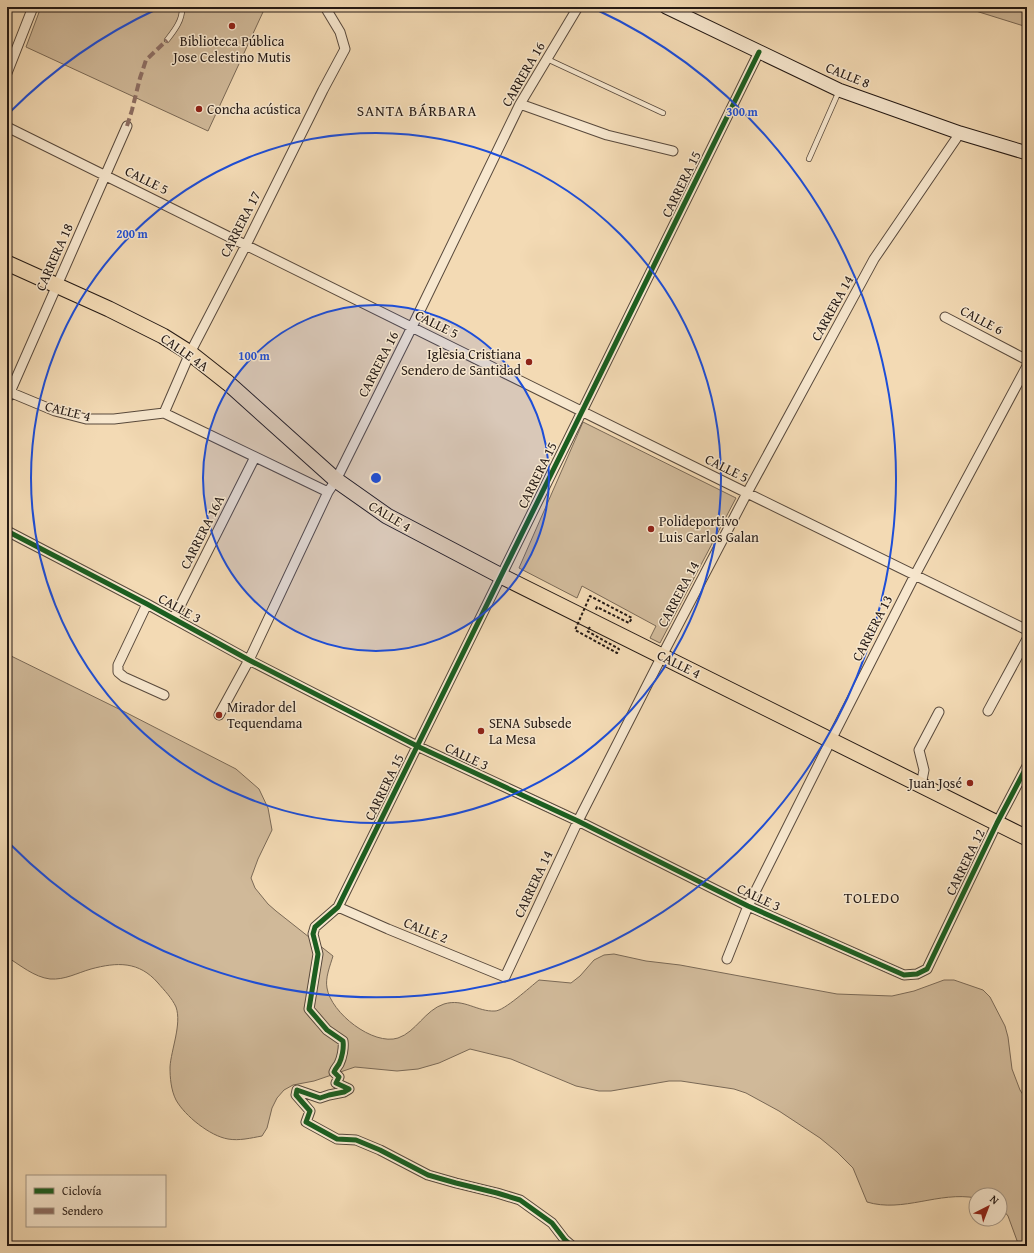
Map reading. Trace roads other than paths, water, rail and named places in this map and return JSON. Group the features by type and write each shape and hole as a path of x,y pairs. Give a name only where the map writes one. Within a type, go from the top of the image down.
{"main road":[{"name":"CALLE 8","path":"666,7 839,90 960,133 1027,153"},
{"name":"CALLE 4A","path":"7,263 129,319 163,336 190,353 228,383 332,486"},
{"name":"CALLE 4","path":"332,486 501,576 1027,838"}],"street":[{"path":"7,73 33,7"},
{"name":"CARRERA 17","path":"164,413 190,353 345,49 340,32 325,7"},
{"name":"CARRERA 16","path":"219,716 249,660 332,486 412,327 520,104 578,7"},
{"name":"CARRERA 15","path":"338,907 759,52"},
{"path":"520,104 606,135 673,151"},
{"name":"CARRERA 18","path":"8,394 127,126"},
{"name":"CALLE 5","path":"7,127 582,412 1027,630"},
{"name":"CARRERA 14","path":"505,976 578,821 747,493 874,259 960,133"},
{"name":"CALLE 6","path":"945,317 1027,360"},
{"name":"CARRERA 13","path":"727,959 748,906 831,740 915,575 1027,366"},
{"name":"CALLE 4","path":"8,394 55,411 86,418 114,419 164,413 255,457 332,486"},
{"name":"CARRERA 16A","path":"174,618 255,457"},
{"name":"CALLE 3","path":"7,531 174,618 249,660 417,746 578,821 748,906 904,975 917,974 927,969"},
{"path":"147,604 118,665 118,672 124,677 164,695"},
{"path":"988,711 1027,639"},
{"path":"922,785 924,770 919,750 939,712"},
{"name":"CARRERA 12","path":"927,969 997,823 1027,766"},
{"path":"338,907 315,927 313,934 318,954 309,1009 327,1030 343,1042 342,1055 334,1072 339,1077 336,1083 346,1086 349,1089 344,1092 320,1098 297,1090 296,1095 310,1111 306,1122 337,1139 356,1140 380,1150 428,1175 520,1200 552,1223 565,1240 572,1246"},
{"name":"CALLE 2","path":"338,907 388,929 505,976"}],"lane":[{"path":"167,40 177,26 182,7"},
{"path":"547,60 663,113"},
{"path":"809,159 839,90"}],"place":[{"name":"Biblioteca Pública Jose Celestino Mutis","path":"232,26"},
{"name":"Concha acústica","path":"199,109"},
{"name":"Iglesia Cristiana Sendero de Santidad","path":"529,362"},
{"name":"Polideportivo Luis Carlos Galan","path":"651,529"},
{"name":"Mirador del Tequendama","path":"219,715"},
{"name":"SENA Subsede La Mesa","path":"481,731"},
{"name":"Juan José","path":"970,783"}],"district":[{"name":"SANTA BÁRBARA","path":"417,110"},
{"name":"TOLEDO","path":"872,897"}]}
